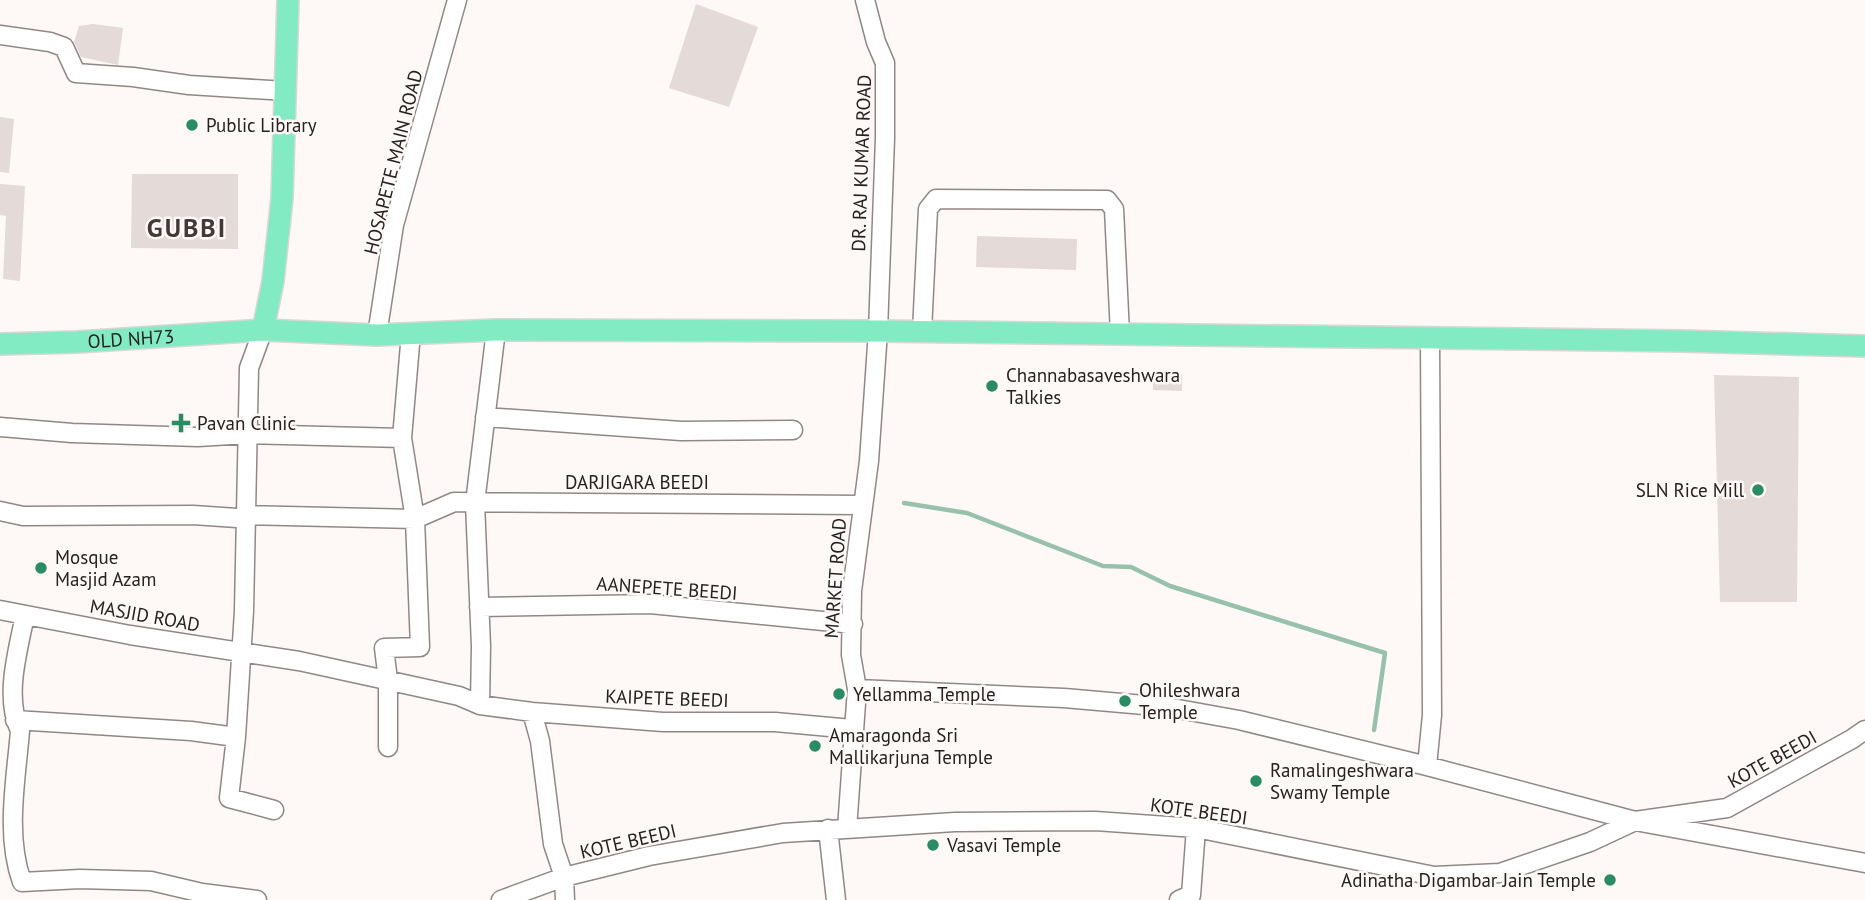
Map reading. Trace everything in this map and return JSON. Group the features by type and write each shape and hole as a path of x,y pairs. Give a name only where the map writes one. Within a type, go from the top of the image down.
{"main road":[{"path":"263,330 273,281 282,198 288,0"},
{"name":"OLD NH73","path":"0,344 263,330 377,335 496,330 922,331 1865,346"}],"street":[{"name":"HOSAPETE MAIN ROAD","path":"377,335 394,225 457,0"},
{"name":"DR. RAJ KUMAR ROAD","path":"865,0 884,63 877,331"},
{"path":"0,35 50,42 64,47 76,73 133,76 190,85 286,91"},
{"path":"922,331 928,209 936,199 1107,200 1114,209 1120,334"},
{"path":"263,330 249,368 248,515 236,737 229,797 274,810"},
{"path":"480,705 481,646 475,503 496,330"},
{"name":"MARKET ROAD","path":"847,829 852,729 857,689 851,655 852,591 869,461 877,331"},
{"path":"388,747 388,680 384,648 420,647 415,519 402,438 411,333"},
{"path":"1427,765 1433,701 1430,338"},
{"path":"485,417 681,431 793,430"},
{"path":"0,427 72,433 198,437 247,434 402,438"},
{"name":"DARJIGARA BEEDI","path":"415,519 454,502 582,500 862,505"},
{"path":"0,510 23,516 194,515 237,518 248,515 415,519"},
{"name":"AANEPETE BEEDI","path":"479,607 650,604 853,624"},
{"name":"MASJID ROAD","path":"0,610 241,654 299,661 388,680"},
{"path":"26,615 13,677 15,720 20,731 7,815 15,864 22,882 80,879 151,881 203,897 257,900"},
{"name":"KAIPETE BEEDI","path":"388,680 459,696 480,705 533,712 663,722 775,722 852,729"},
{"path":"857,689 1064,698 1167,707 1239,720 1427,765 1635,821 1865,863"},
{"path":"533,712 540,741 553,844 564,877 565,900"},
{"path":"15,720 236,737"},
{"name":"KOTE BEEDI","path":"501,900 564,877 649,856 783,833 955,822 1095,821 1196,828 1434,876 1500,873 1590,842 1635,821 1727,808 1865,730"},
{"path":"1179,900 1191,895 1196,828"},
{"path":"828,829 836,900"}],"building":[{"path":"696,4 758,27 729,107 669,88"},
{"path":"93,24 123,28 118,65 81,57 74,42 79,26"},
{"path":"0,117 14,119 9,173 0,172"},
{"path":"132,174 238,174 238,249 131,248"},
{"path":"0,184 25,186 20,281 3,279 6,216 0,215"},
{"path":"977,236 1077,239 1076,270 976,267"},
{"path":"1153,373 1182,374 1182,391 1153,390"},
{"name":"SLN Rice Mill","path":"1714,375 1799,377 1797,602 1720,602"}],"waterway":[{"path":"904,503 967,513 1103,566 1131,567 1170,586 1385,653 1374,730"}],"place":[{"name":"Public Library","path":"192,125"},
{"name":"Channabasaveshwara Talkies","path":"992,386"},
{"name":"Pavan Clinic","path":"181,423"},
{"name":"SLN Rice Mill","path":"1758,490"},
{"name":"Mosque Masjid Azam","path":"41,568"},
{"name":"Yellamma Temple","path":"839,694"},
{"name":"Ohileshwara Temple","path":"1125,701"},
{"name":"Amaragonda Sri Mallikarjuna Temple","path":"815,746"},
{"name":"Ramalingeshwara Swamy Temple","path":"1256,781"},
{"name":"Vasavi Temple","path":"933,845"},
{"name":"Adinatha Digambar Jain Temple","path":"1610,880"}],"district":[{"name":"GUBBI","path":"187,227"}]}
